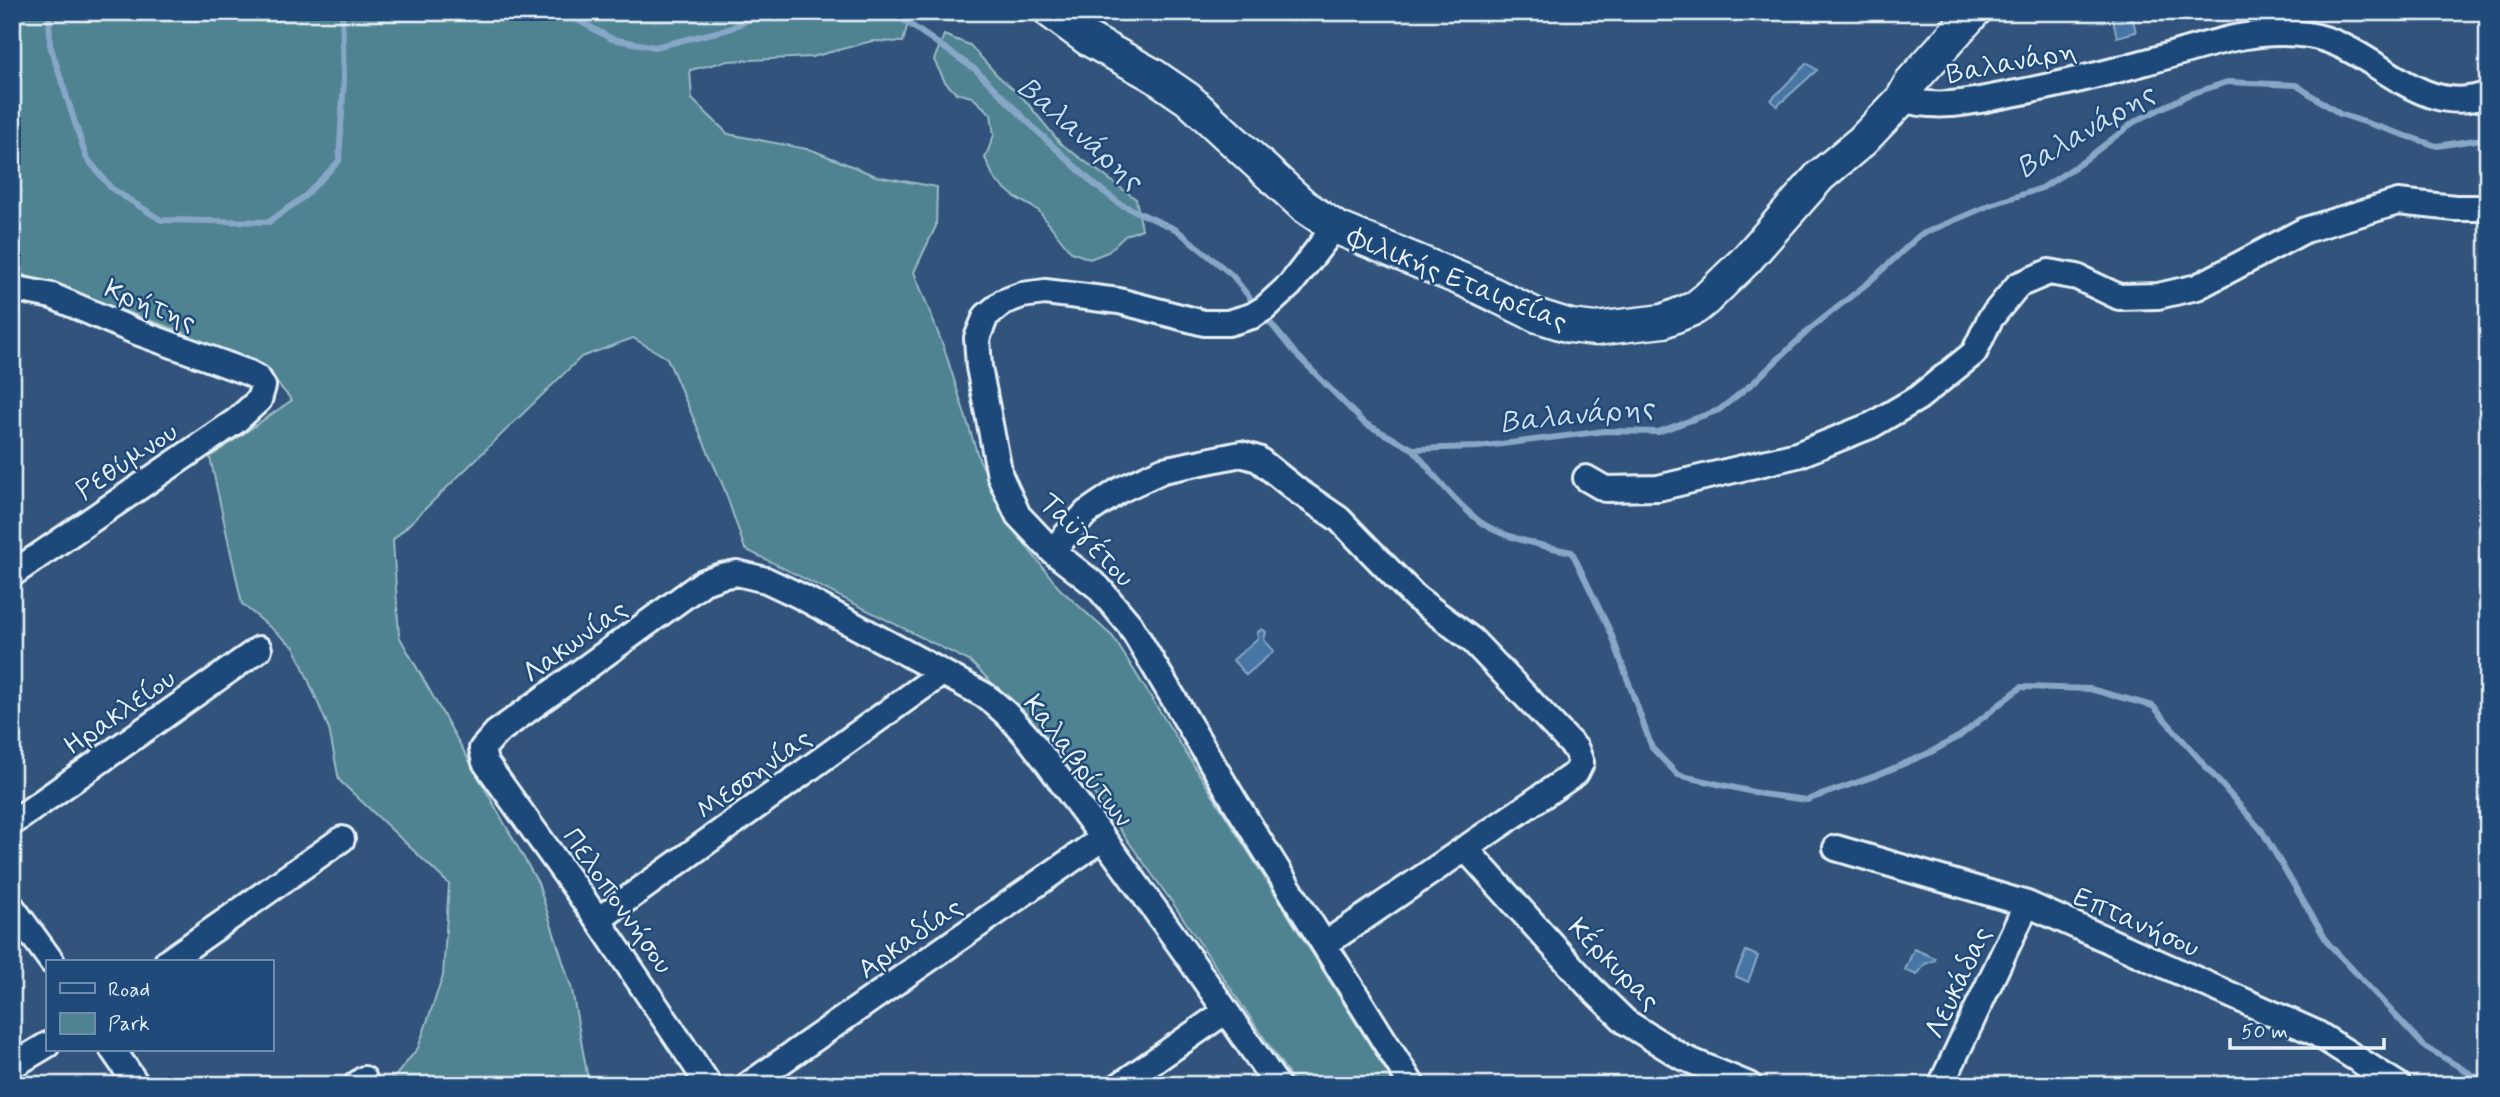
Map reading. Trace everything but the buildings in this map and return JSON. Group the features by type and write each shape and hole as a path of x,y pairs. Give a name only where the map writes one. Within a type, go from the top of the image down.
{"main road":[{"name":"Φιλικής Εταιρείας","path":"1051,12 1088,38 1153,75 1188,99 1304,206 1335,227 1468,282 1550,321 1595,329 1663,321 1695,308 1716,291 1820,176 1862,141 1902,99 1912,81 1975,12"}],"street":[{"name":"Βαλανάρη","path":"1902,99 1939,106 1968,103 2085,78 2234,38 2273,32 2310,35 2332,41 2441,100 2465,101 2488,94"},
{"path":"1586,478 1605,489 1658,488 1797,455 1872,425 1918,398 1974,353 1990,319 2018,285 2049,272 2077,277 2119,297 2158,296 2197,287 2305,229 2398,202 2455,208 2488,208"},
{"name":"Ταϋγέτου","path":"1335,227 1300,274 1276,299 1252,316 1228,323 1203,323 1132,304 1045,292 1021,295 1003,302 986,316 977,338 979,367 1000,476 1018,515 1052,551 1098,587 1130,625 1235,803 1412,1085"},
{"name":"Κρήτης","path":"12,288 52,296 134,331 249,373 258,378 263,386"},
{"name":"Ρεθύμνου","path":"12,574 236,421 259,400 263,386"},
{"path":"1052,551 1086,513 1120,490 1163,470 1241,454 1258,459 1339,519 1415,597 1472,640 1552,722 1580,755 1581,763 1576,773 1325,944"},
{"name":"Καλαβρύτων","path":"704,582 737,573 766,580 984,695 1003,709 1021,727 1103,838 1277,1085"},
{"name":"Λακωνίας","path":"482,749 496,733 704,582"},
{"name":"Ηρακλείου","path":"12,823 259,649"},
{"name":"Μεσσηνίας","path":"598,920 942,673"},
{"name":"Πελοποννήσου","path":"482,749 485,762 598,920 709,1085"},
{"name":"Αρκαδίας","path":"748,1085 1103,838"},
{"path":"170,960 342,839"},
{"name":"Κέρκυρας","path":"1465,848 1590,987 1626,1022 1682,1057 1749,1085"},
{"name":"Επτανήσου","path":"1836,848 2027,904 2316,1033 2398,1085"},
{"name":"Λευκάδας","path":"1941,1085 2027,904"},
{"path":"12,907 51,960"},
{"path":"1120,1085 1226,1011"},
{"path":"12,1066 46,1046"},
{"path":"114,1052 137,1085"}],"green space":[{"path":"12,12 911,12 903,42 872,41 812,57 728,61 690,70 692,99 728,134 812,150 876,176 937,187 936,226 914,272 944,348 979,459 1014,530 1059,588 1113,637 1395,1085 1296,1085 1172,902 1071,762 971,662 745,549 724,488 667,358 633,338 581,357 393,540 399,636 538,883 572,990 589,1085 388,1085 418,1048 443,976 449,884 339,780 329,729 295,648 242,604 210,457 292,400 269,374 180,331 12,271"},
{"path":"944,35 970,45 997,75 1024,99 1060,143 1136,199 1142,229 1126,235 1108,252 1090,259 1071,252 1038,210 1016,198 995,180 985,158 994,135 991,114 972,97 956,93 945,82 934,60"}],"water":[{"path":"2111,12 2131,12 2136,32 2117,37"},
{"path":"1807,63 1817,70 1777,106 1771,100"},
{"path":"1262,629 1266,632 1264,640 1274,651 1246,675 1233,660 1258,638 1257,633"},
{"path":"1914,949 1935,958 1925,964 1917,975 1905,970"},
{"path":"1746,951 1758,956 1748,982 1735,976"}],"waterway":[{"name":"Βαλανάρης","path":"49,12 50,45 86,157 111,188 161,220 269,222 305,196 339,161 344,78 342,12"},
{"name":"Βαλανάρης","path":"563,12 612,39 655,47 729,29 765,12"},
{"name":"Βαλανάρης","path":"880,12 898,16 976,70 1094,184 1120,204 1177,230 1232,275 1257,307"},
{"name":"Βαλανάρης","path":"1264,315 1293,351 1364,423 1413,449 1478,447 1605,431 1658,432 1719,410 1920,235 1990,205 2042,188 2081,163 2134,122 2188,95 2227,82 2296,85 2340,114 2437,146 2488,138"},
{"path":"1413,449 1452,496 1488,527 1511,537 1572,552 1611,633 1652,748 1678,775 1762,794 1807,800 1929,753 1960,736 2021,687 2090,689 2153,706 2262,831 2328,943 2424,1046 2488,1084"}]}
